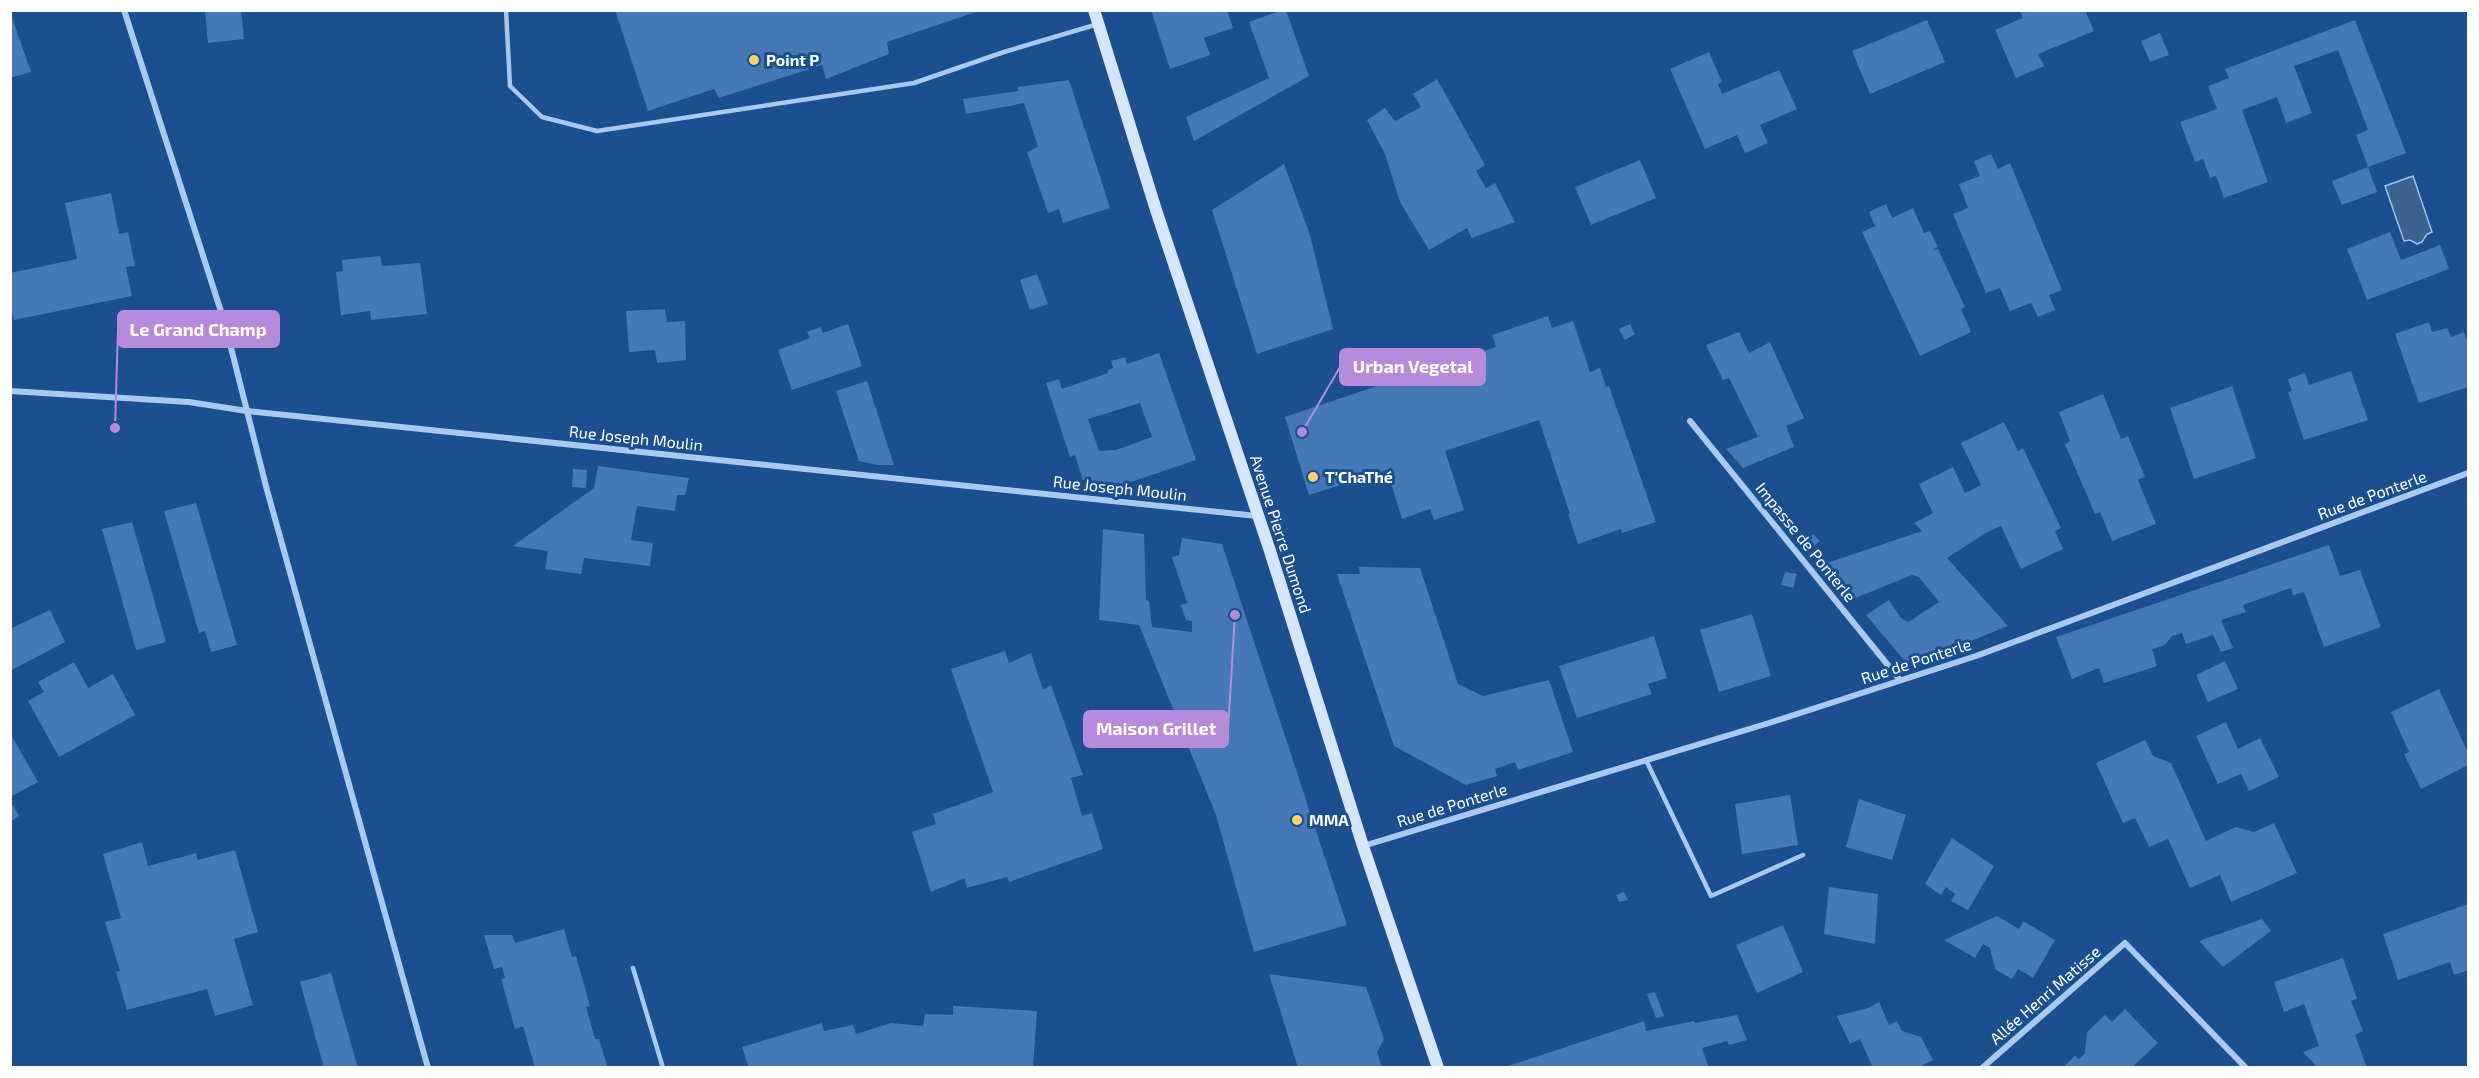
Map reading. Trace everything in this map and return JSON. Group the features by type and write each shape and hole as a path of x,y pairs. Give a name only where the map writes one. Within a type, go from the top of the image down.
{"main road":[{"name":"Avenue Pierre Dumond","path":"1094,10 1156,210 1259,516 1363,846 1438,1068"}],"street":[{"path":"124,10 225,324 428,1068"},
{"name":"Rue Joseph Moulin","path":"10,391 177,401 247,411 1259,516"},
{"name":"Impasse de Ponterle","path":"1690,421 1900,680"},
{"name":"Rue de Ponterle","path":"1363,846 1769,723 1976,656 2469,473"},
{"name":"Allée Henri Matisse","path":"1982,1068 2125,943 2246,1068"}],"lane":[{"path":"506,10 510,86 542,117 597,131 914,82 1098,24"},
{"path":"1646,760 1711,896 1803,855"},
{"path":"633,968 663,1068"}],"water":[{"path":"2413,176 2432,232 2417,244 2410,240 2404,241 2385,186"}],"building":[{"path":"205,10 241,10 244,39 208,43"},
{"name":"Point P","path":"615,10 979,11 887,42 889,54 826,79 822,65 719,98 714,89 648,111"},
{"path":"1151,10 1227,10 1233,28 1204,38 1210,55 1170,69"},
{"path":"1286,10 1309,76 1194,141 1186,117 1269,78 1249,22"},
{"path":"2024,10 2085,10 2094,31 2038,54 2044,66 2016,78 1995,30 2023,18 2020,12"},
{"path":"10,12 31,72 10,78"},
{"path":"1927,20 1945,62 1870,94 1852,51"},
{"path":"2355,20 2406,153 2368,167 2356,135 2368,130 2338,50 2294,66 2312,113 2286,123 2277,97 2242,110 2268,182 2224,198 2216,176 2210,178 2203,159 2195,162 2180,122 2217,109 2208,86 2229,78 2225,69"},
{"path":"2160,33 2169,55 2150,62 2141,41"},
{"path":"1709,52 1722,82 1718,84 1722,94 1779,70 1797,109 1760,125 1768,143 1745,153 1737,135 1705,149 1670,69"},
{"path":"1437,79 1485,165 1476,171 1486,188 1495,183 1515,222 1472,238 1467,228 1429,250 1400,202 1385,154 1367,120 1385,108 1395,121 1421,107 1413,94"},
{"path":"1069,80 1110,208 1063,223 1059,209 1048,213 1027,152 1038,147 1024,103 966,114 963,99 1018,91 1018,87"},
{"path":"1991,154 1998,169 2010,163 2062,290 2049,295 2055,310 2038,317 2031,303 2010,311 2000,288 1986,293 1953,214 1968,208 1959,184 1980,176 1974,161"},
{"path":"1640,160 1656,198 1591,225 1575,187"},
{"path":"1284,164 1310,235 1333,329 1257,354 1212,210"},
{"path":"2368,167 2377,192 2342,205 2332,181"},
{"path":"111,193 119,234 128,232 135,266 126,267 132,296 14,320 10,307 10,273 77,259 65,203"},
{"path":"1886,204 1892,218 1913,208 1924,233 1930,231 1938,247 1932,250 1938,249 1965,307 1961,309 1971,332 1920,356 1862,232 1875,226 1869,212"},
{"path":"2390,232 2401,260 2440,245 2449,269 2367,300 2347,249"},
{"path":"380,256 382,266 420,263 427,314 371,320 370,311 341,315 336,272 343,271 342,260"},
{"path":"1037,274 1048,304 1030,310 1020,280"},
{"path":"665,309 667,322 685,321 686,360 657,363 655,350 629,352 626,311"},
{"path":"1548,316 1552,328 1573,321 1590,372 1600,368 1606,387 1609,386 1656,522 1622,533 1621,529 1578,544 1539,420 1445,451 1464,510 1434,520 1430,509 1402,519 1387,470 1309,495 1285,417 1377,386 1375,378 1433,358 1436,367 1496,347 1492,335"},
{"path":"2429,322 2432,332 2447,328 2451,337 2464,332 2468,344 2468,387 2419,403 2395,334"},
{"path":"848,324 862,366 792,390 778,350 810,338 807,332 821,327 823,333"},
{"path":"1630,324 1635,334 1625,340 1619,329"},
{"path":"1739,332 1749,353 1770,342 1804,418 1786,426 1794,447 1743,468 1726,449 1758,437 1729,378 1723,380 1706,345"},
{"path":"1159,353 1196,460 1125,484 1083,480 1075,455 1070,457 1046,383 1059,379 1062,389 1108,373 1108,370 1113,368 1111,361 1125,357 1127,364","holes":["1140,403 1152,437 1116,450 1099,451 1088,419"]},
{"path":"2351,371 2368,420 2304,440 2288,392 2292,391 2288,379 2305,373 2309,385"},
{"path":"867,381 894,465 877,465 859,461 836,391"},
{"path":"2232,386 2256,458 2194,479 2170,408"},
{"path":"2103,394 2121,439 2128,436 2145,477 2138,480 2156,524 2112,541 2100,512 2095,514 2065,444 2070,441 2059,412"},
{"path":"2004,422 2018,451 2023,448 2061,528 2055,531 2063,549 2021,569 2001,526 1947,558 2008,626 1909,666 1866,615 1889,600 1900,617 1908,622 1939,602 1919,577 1912,575 1853,599 1824,564 1922,531 1914,523 1933,513 1919,484 1953,467 1965,493 1981,485 1961,443"},
{"path":"598,466 689,478 685,495 677,495 675,511 637,506 631,540 653,543 650,566 584,558 581,574 545,569 548,551 513,546 594,488"},
{"path":"573,469 587,470 586,488 572,487"},
{"path":"196,503 237,645 211,652 205,631 199,633 164,511"},
{"path":"132,522 166,642 136,650 102,529"},
{"path":"1103,529 1144,534 1146,600 1149,601 1152,627 1192,632 1192,621 1186,620 1181,605 1187,603 1172,557 1179,555 1182,538 1222,544 1347,925 1254,952 1216,815 1139,625 1099,620"},
{"path":"1813,534 1820,541 1810,549 1805,541"},
{"path":"2329,545 2340,576 2360,570 2381,627 2324,647 2304,592 2293,595 2291,588 2243,605 2246,612 2221,620 2233,648 2221,652 2213,635 2186,644 2182,633 2172,636 2165,645 2152,649 2157,666 2104,683 2099,668 2072,679 2056,637"},
{"path":"1359,567 1420,568 1458,684 1483,696 1549,680 1573,752 1518,770 1515,762 1495,769 1497,776 1466,785 1394,746 1337,574 1360,574"},
{"path":"1785,572 1797,574 1793,588 1781,585"},
{"path":"50,610 65,642 10,671 10,629"},
{"path":"1752,614 1771,676 1719,692 1700,630"},
{"path":"1654,636 1667,678 1648,684 1652,694 1577,718 1559,666"},
{"path":"1005,651 1009,663 1031,653 1043,690 1051,685 1083,775 1071,778 1082,816 1092,813 1103,849 1009,882 1007,877 967,888 965,878 931,892 912,832 936,824 933,814 993,792 951,669"},
{"path":"2225,661 2238,689 2208,702 2196,675"},
{"path":"74,662 88,688 113,674 135,715 59,757 28,701 44,692 38,682"},
{"path":"2439,689 2468,753 2468,765 2421,789 2404,754 2409,752 2391,712"},
{"path":"2226,722 2238,749 2260,738 2279,777 2249,791 2241,774 2218,784 2196,736"},
{"path":"10,733 38,782 10,797"},
{"path":"2145,740 2153,756 2171,763 2206,841 2236,827 2254,832 2274,823 2297,873 2231,902 2220,875 2190,888 2168,839 2149,847 2135,818 2123,823 2096,763"},
{"path":"1790,795 1798,845 1742,854 1735,804"},
{"path":"1859,799 1906,815 1892,860 1846,847"},
{"path":"10,800 19,816 10,822"},
{"path":"1952,838 1994,866 1968,910 1951,901 1955,894 1946,887 1941,895 1925,884"},
{"path":"142,842 148,866 196,853 198,860 235,850 258,932 234,939 253,1005 215,1016 207,989 127,1010 116,972 120,971 105,922 121,918 103,854"},
{"path":"1829,887 1878,894 1875,944 1824,934"},
{"path":"1624,892 1628,900 1619,902 1616,895"},
{"path":"2468,904 2468,970 2454,975 2450,962 2398,980 2383,934"},
{"path":"1997,916 2019,929 2023,921 2055,940 2033,978 2018,969 2012,979 1995,969 1990,948 1983,944 1975,958 1944,940"},
{"path":"2262,919 2271,931 2223,967 2199,941"},
{"path":"1783,925 1803,972 1757,993 1736,945"},
{"path":"564,929 572,957 576,956 590,1006 586,1007 595,1039 599,1039 608,1068 535,1068 523,1026 515,1029 501,979 505,978 502,967 494,969 484,935 512,935 515,943"},
{"path":"2343,958 2357,999 2351,1001 2363,1031 2355,1035 2367,1068 2318,1068 2303,1052 2319,1046 2304,1004 2284,1012 2274,982"},
{"path":"331,973 358,1068 324,1068 300,982"},
{"path":"1269,974 1366,987 1384,1039 1377,1052 1382,1068 1298,1068"},
{"path":"1655,992 1664,1016 1656,1018 1647,994"},
{"path":"1879,1002 1889,1025 1897,1021 1902,1031 1921,1037 1933,1060 1917,1068 1873,1068 1860,1039 1850,1044 1837,1016 1868,1008"},
{"path":"953,1006 1037,1011 1033,1068 749,1068 742,1047 822,1023 824,1031 853,1025 856,1034 891,1023 923,1026 925,1014 953,1015"},
{"path":"2125,1009 2158,1043 2131,1068 2062,1068 2075,1056 2079,1059 2085,1053 2087,1032 2105,1015 2112,1022"},
{"path":"1737,1015 1747,1040 1729,1045 1727,1041 1702,1048 1709,1068 1502,1068 1644,1021 1646,1031"}],"place":[{"name":"Point P","path":"754,60"},
{"name":"Le Grand Champ","path":"115,428"},
{"name":"Urban Vegetal","path":"1302,432"},
{"name":"T'ChaThé","path":"1313,477"},
{"name":"Maison Grillet","path":"1235,615"},
{"name":"MMA","path":"1297,820"}]}
